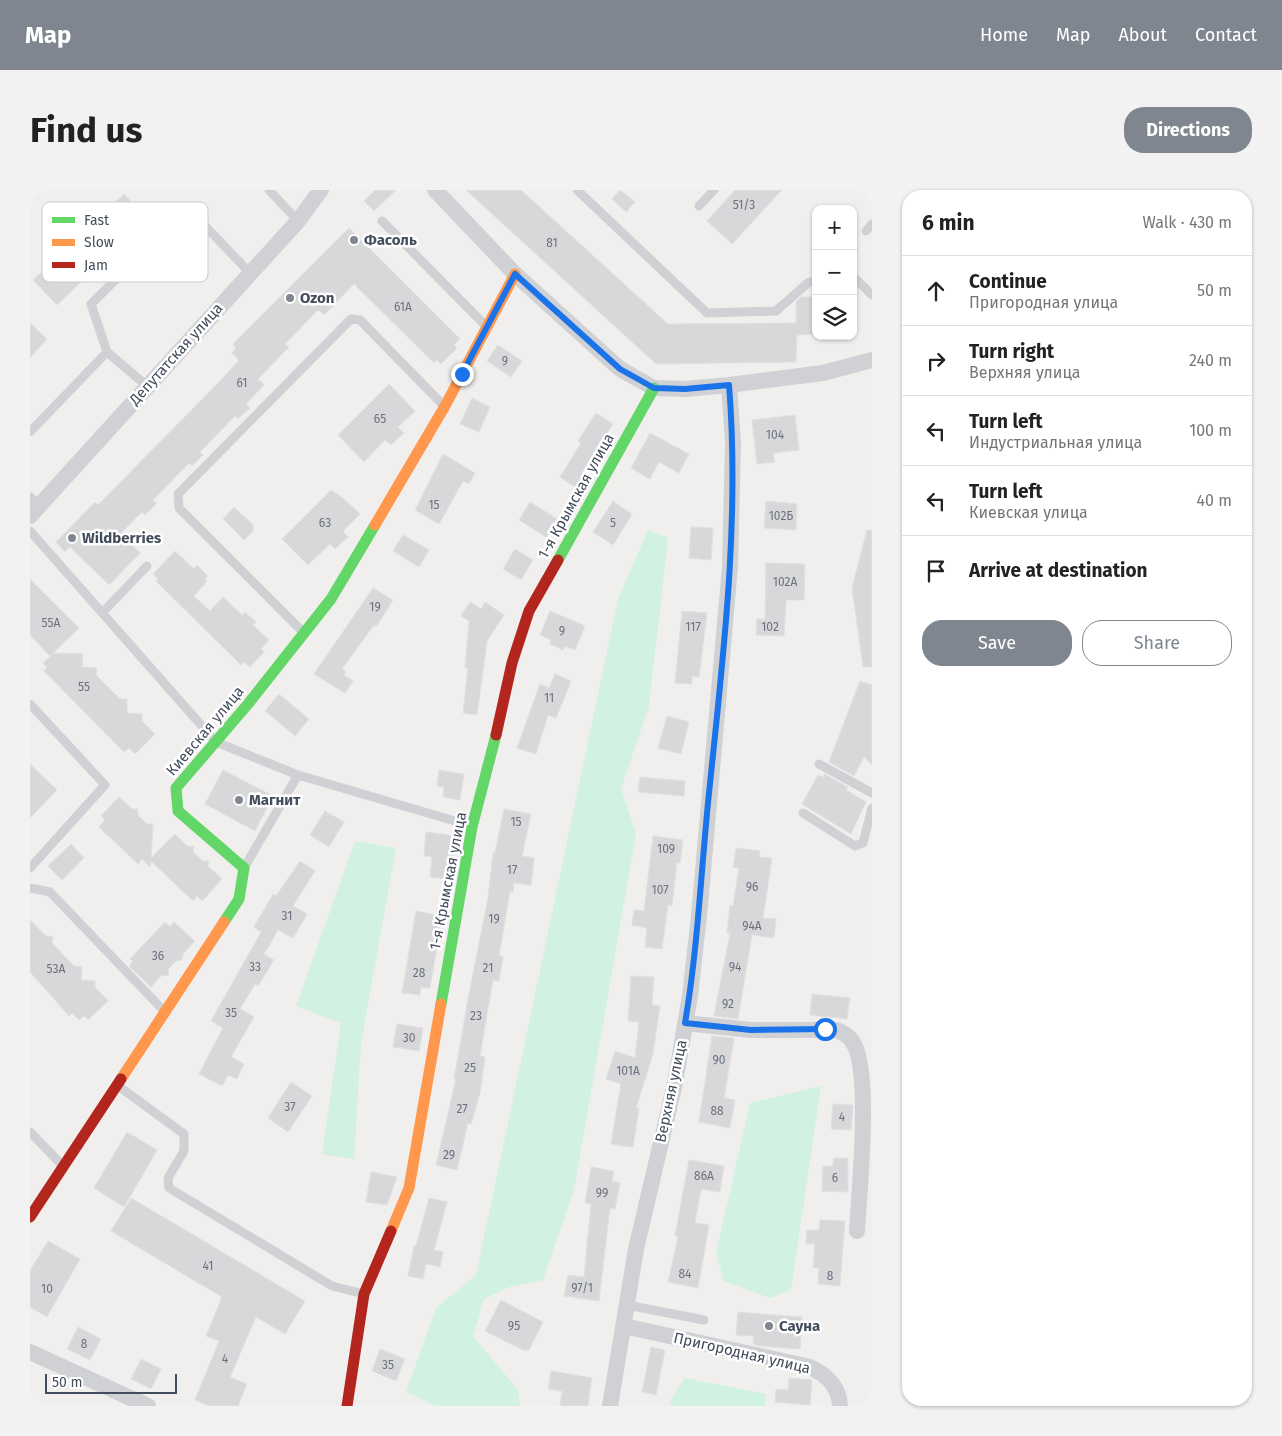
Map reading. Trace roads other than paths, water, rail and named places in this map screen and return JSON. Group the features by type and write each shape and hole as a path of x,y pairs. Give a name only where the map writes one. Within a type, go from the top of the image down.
{"street":[{"name":"Депутатская улица","path":"33,506 147,386 250,273 298,220 321,190"},
{"path":"435,190 515,274 620,369 654,388 685,389 823,373 872,360"},
{"name":"Киевская улица","path":"244,868 178,811 176,788 216,742 331,599 445,406 515,274"},
{"name":"Верхняя улица","path":"610,1406 636,1249 675,1083 699,916 706,819 726,626 733,442 729,385"},
{"name":"1-я Крымская улица","path":"347,1406 364,1294 409,1188 472,826 488,773 512,663 529,611 654,388"},
{"path":"30,1217 239,899 244,868"},
{"path":"685,1023 751,1030 837,1030 846,1034 853,1042 859,1056 864,1086 857,1231"},
{"name":"Пригородная улица","path":"624,1326 810,1367 827,1376 836,1387 840,1406"},
{"path":"30,1352 148,1406"}],"lane":[{"path":"30,194 35,190"},
{"path":"269,190 298,220"},
{"path":"577,190 707,312 776,311 809,282 812,282"},
{"path":"699,206 714,190"},
{"path":"382,221 487,327"},
{"path":"208,229 250,273"},
{"path":"857,280 872,295"},
{"path":"113,282 91,304 107,352 147,386"},
{"path":"304,633 179,508 178,494 351,319 360,320 445,406"},
{"path":"30,432 107,352"},
{"path":"30,531 216,742 298,775 472,826"},
{"path":"102,613 147,566"},
{"path":"30,704 105,785 30,868"},
{"path":"819,764 872,792"},
{"path":"244,868 298,775"},
{"path":"803,813 855,846 863,843 872,808"},
{"path":"30,888 50,892 165,1012"},
{"path":"117,1085 184,1134 184,1151 168,1178 169,1188 332,1286 364,1294"},
{"path":"30,1132 63,1166"},
{"path":"627,1305 704,1320"}],"place":[{"name":"Фасоль","path":"354,240"},
{"name":"Ozon","path":"290,298"},
{"name":"Wildberries","path":"72,538"},
{"name":"Магнит","path":"239,800"},
{"name":"Сауна","path":"769,1326"}]}
